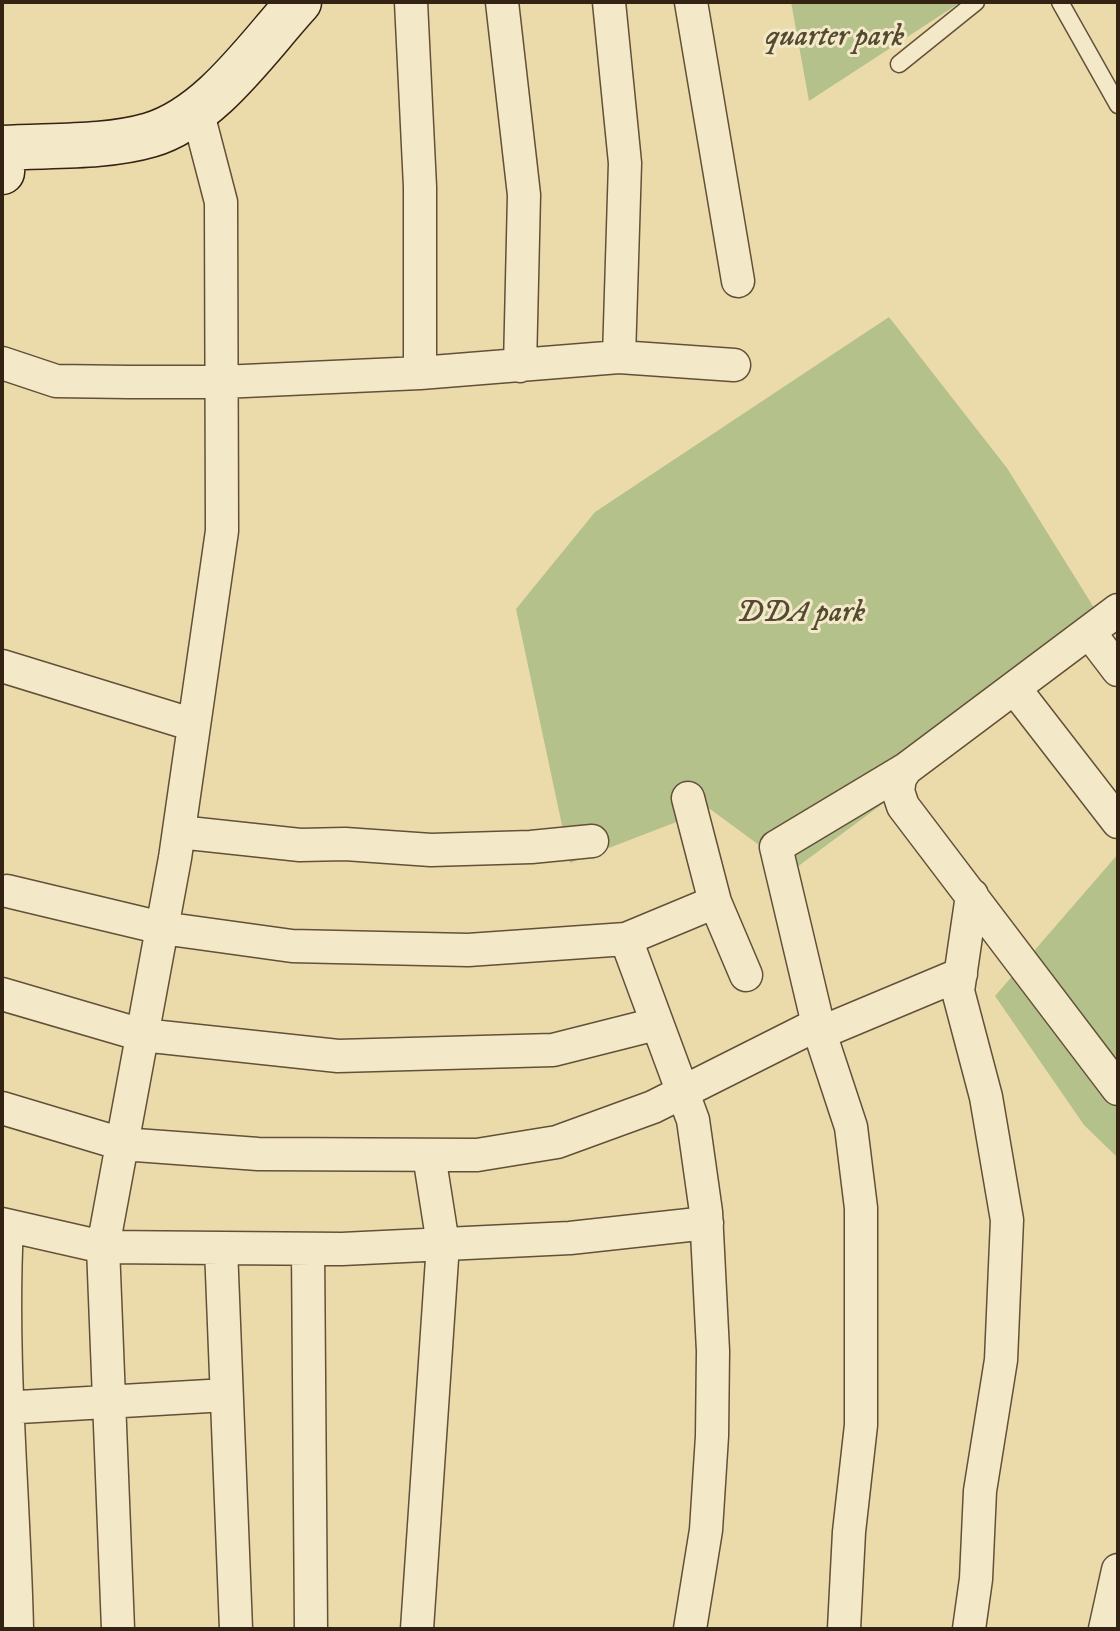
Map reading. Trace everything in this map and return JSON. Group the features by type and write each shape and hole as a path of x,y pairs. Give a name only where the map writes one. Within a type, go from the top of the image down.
{"street":[{"path":"2,172 2,148 122,141 159,132 197,110 219,91 299,2"},
{"path":"411,2 420,187 420,373"},
{"path":"502,2 524,195 520,366"},
{"path":"609,2 625,163 619,357"},
{"path":"691,2 738,281"},
{"path":"118,1629 103,1247 179,832 222,531 221,202 197,110"},
{"path":"2,363 56,381 222,382 420,373 619,357 734,365"},
{"path":"844,1629 849,1532 861,1425 861,1208 851,1127 819,1028 776,847 906,769 1118,610"},
{"path":"1089,632 1118,670"},
{"path":"2,666 194,725"},
{"path":"1015,689 1118,822"},
{"path":"906,769 900,778 898,791 903,806 1115,1079"},
{"path":"688,798 715,902 746,975"},
{"path":"179,832 300,845 345,844 431,850 531,847 592,841"},
{"path":"7,891 162,928 308,947 468,950 626,939 715,902"},
{"path":"969,1629 976,1579 980,1491 1001,1360 1007,1220 986,1097 958,991 972,895"},
{"path":"626,939 693,1120 707,1223 713,1351 712,1436 706,1530 690,1629"},
{"path":"2,1108 122,1144 258,1154 477,1155 557,1142 653,1107 819,1028 961,974"},
{"path":"2,994 142,1035 338,1056 553,1050 656,1024"},
{"path":"417,1629 443,1244 429,1155"},
{"path":"17,1629 16,1567 4,1408 2,1289 5,1225 103,1247 308,1249 570,1238 707,1223"},
{"path":"221,1248 236,1629"},
{"path":"308,1249 311,1629"},
{"path":"4,1408 226,1395"},
{"path":"1105,1629 1118,1570"}],"lane":[{"path":"899,64 976,2"},
{"path":"1060,2 1118,105"}],"green space":[{"name":"quarter park","path":"791,2 961,2 809,101"},
{"name":"DDA park","path":"889,317 1007,468 1111,635 793,870 710,809 570,863 516,609 595,512"},
{"path":"1118,854 1118,1158 1084,1125 995,996"}]}
